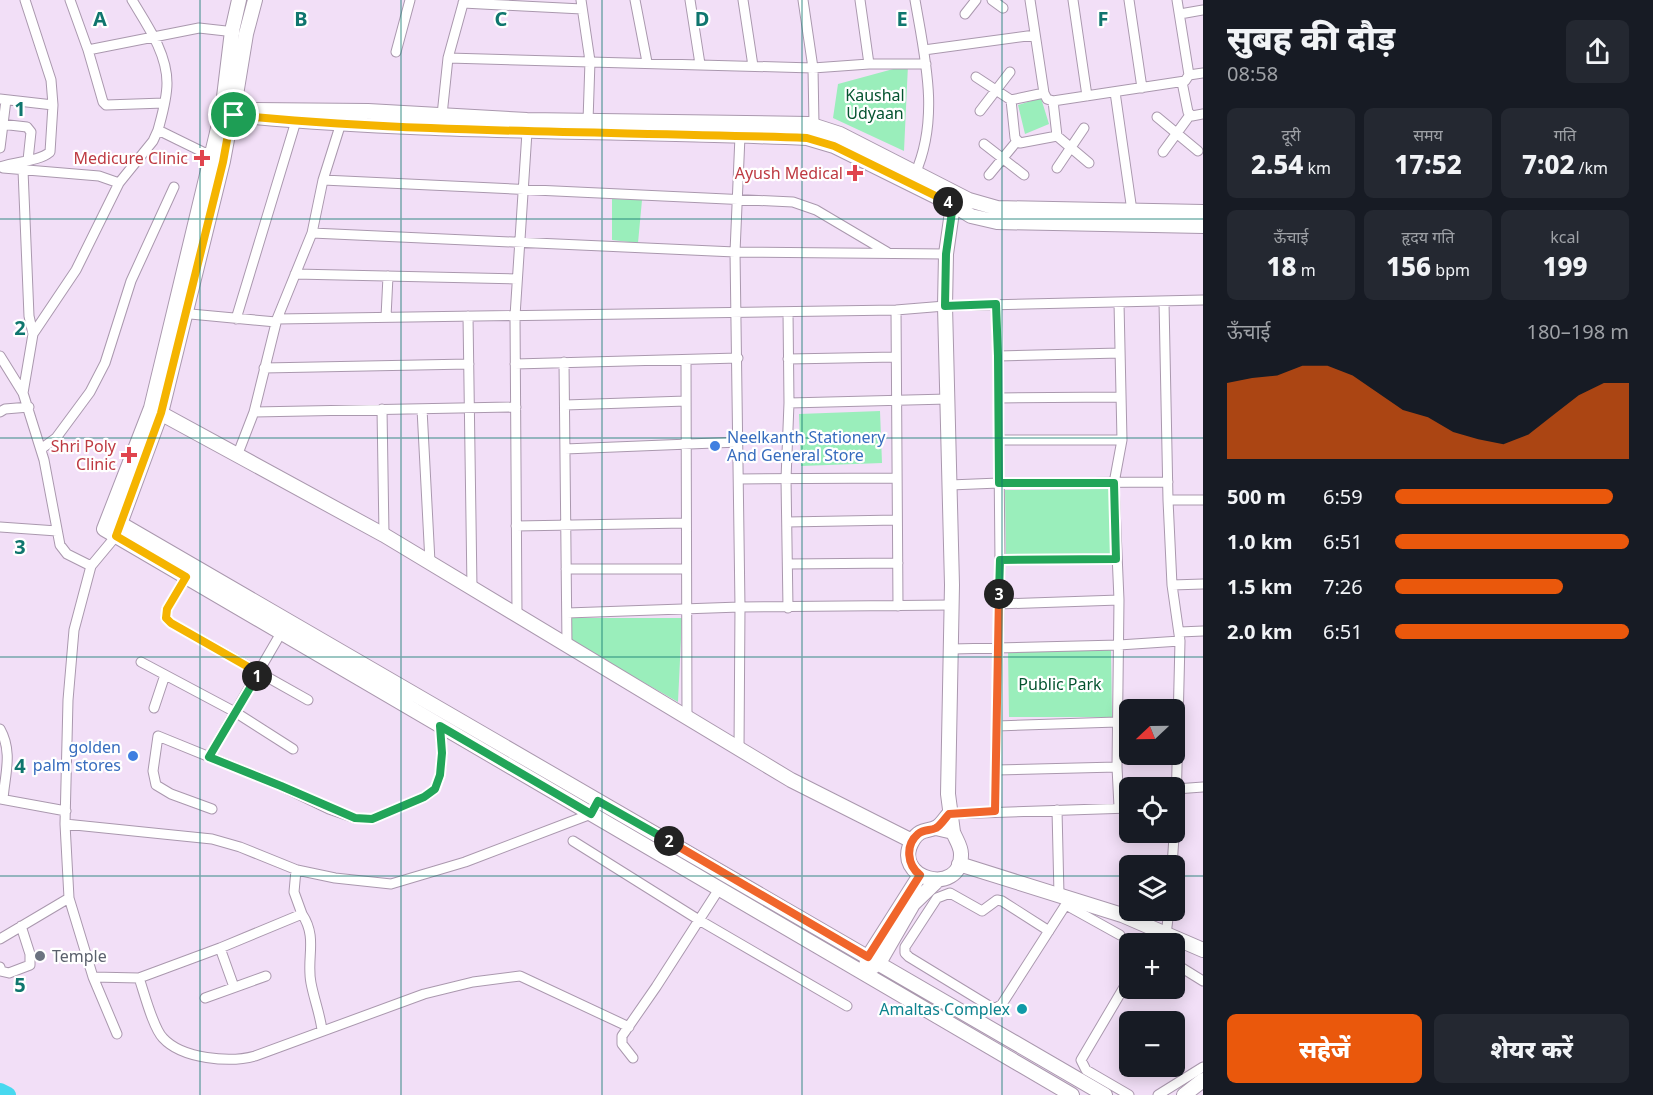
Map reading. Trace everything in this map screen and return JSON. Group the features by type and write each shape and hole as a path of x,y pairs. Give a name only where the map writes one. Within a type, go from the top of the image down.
{"street":[{"path":"0,168 45,157 50,152 53,105 51,80 25,0"},
{"path":"70,0 103,102 106,105 164,103"},
{"path":"23,393 33,334 76,270 119,183 153,141 158,130 167,83 164,67 154,38 132,0"},
{"path":"179,313 223,162 239,33 239,0"},
{"path":"239,33 255,0"},
{"path":"396,52 410,0"},
{"path":"635,0 646,62"},
{"path":"690,0 700,64"},
{"path":"742,0 753,66"},
{"path":"803,0 813,68 814,125"},
{"path":"860,0 869,64"},
{"path":"915,0 926,64 930,110 924,154 915,174"},
{"path":"965,14 976,0"},
{"path":"992,0 1003,8"},
{"path":"1029,0 1044,93 1047,99 1053,101 1142,88 1203,73"},
{"path":"1073,0 1087,96"},
{"path":"1128,0 1142,88"},
{"path":"1163,152 1190,116 1177,0"},
{"path":"442,115 448,58 463,1 582,4 590,61 588,121"},
{"path":"1179,14 1203,10"},
{"path":"88,50 199,28 239,33"},
{"path":"924,50 1035,35"},
{"path":"448,58 813,68 869,64 926,64"},
{"path":"980,111 1010,72"},
{"path":"976,77 1011,100 1044,93"},
{"path":"1114,92 1132,211"},
{"path":"0,148 3,100 53,105"},
{"path":"1011,100 1017,141"},
{"path":"1053,101 1057,136 1089,163"},
{"path":"230,112 264,108 588,121 814,125 840,134 969,200 997,208 1203,212"},
{"path":"230,112 296,121 527,132 807,138 834,146 971,216 997,222 1203,226"},
{"path":"117,1034 93,977 69,898 65,824 68,700 74,630 91,566 101,553 156,410 179,313 211,156 230,112"},
{"path":"1190,116 1203,114"},
{"path":"1157,117 1198,151"},
{"path":"236,319 296,121"},
{"path":"237,456 254,412 276,320 312,232 323,180 341,123"},
{"path":"2,124 27,127 31,132 28,160"},
{"path":"1057,168 1084,128"},
{"path":"158,130 211,156"},
{"path":"517,615 515,316 527,132"},
{"path":"739,748 739,442 735,252 740,136"},
{"path":"1017,141 1020,143 1057,136"},
{"path":"989,175 1017,141"},
{"path":"984,144 1024,175"},
{"path":"0,168 99,176 119,183"},
{"path":"23,170 28,316 33,334"},
{"path":"323,180 793,202 816,210 889,254"},
{"path":"41,449 56,438 90,392 105,363 131,281 174,187"},
{"path":"864,974 913,904 938,880 952,874 961,856 949,814 948,794 952,605 945,306 946,254 953,205"},
{"path":"312,232 735,252 946,254"},
{"path":"295,274 517,279"},
{"path":"386,317 388,276"},
{"path":"179,313 236,319 276,320 896,310 996,304 1203,300"},
{"path":"1164,302 1172,585 1180,636 1176,777"},
{"path":"936,828 949,814 1119,807 1117,767 1119,600 1114,483 1122,440 1119,303"},
{"path":"995,811 1000,560 996,304"},
{"path":"896,310 898,606"},
{"path":"788,312 789,403 786,480 788,608"},
{"path":"468,316 472,588"},
{"path":"998,356 1120,353"},
{"path":"0,356 29,407 44,460 62,550 91,566"},
{"path":"788,359 896,357"},
{"path":"515,364 738,358"},
{"path":"686,361 687,718"},
{"path":"564,362 567,645"},
{"path":"264,368 469,364"},
{"path":"999,398 1121,397"},
{"path":"789,403 948,399"},
{"path":"564,405 686,401"},
{"path":"2,407 29,407"},
{"path":"254,412 516,407"},
{"path":"382,409 384,535"},
{"path":"422,409 430,562"},
{"path":"156,410 384,535 791,780 912,841"},
{"path":"999,440 1122,440"},
{"path":"565,449 739,442"},
{"path":"739,479 897,478"},
{"path":"950,485 1168,482"},
{"path":"1168,500 1203,500"},
{"path":"787,522 897,520"},
{"path":"516,526 686,524"},
{"path":"112,526 598,801 1106,1095"},
{"path":"0,527 57,531"},
{"path":"146,546 186,577 1072,1095"},
{"path":"1000,560 1116,559"},
{"path":"788,564 898,563"},
{"path":"566,569 686,568"},
{"path":"186,577 167,609 166,618 171,623 308,700"},
{"path":"1172,585 1203,584"},
{"path":"998,604 1119,600"},
{"path":"567,613 952,605"},
{"path":"952,649 1119,645 1203,631"},
{"path":"209,757 281,633"},
{"path":"141,662 235,712 293,749"},
{"path":"154,708 165,675"},
{"path":"997,726 1118,722"},
{"path":"212,809 171,794 156,785 153,771 158,736 355,818 372,819 424,797 435,789 440,775 442,753 440,726"},
{"path":"0,729 9,753 1,799 66,811"},
{"path":"996,770 1117,767"},
{"path":"1185,788 1203,787"},
{"path":"65,824 212,839 240,847 296,870 335,878 391,884 465,862 591,814 598,801"},
{"path":"1050,931 1002,901 997,900 982,911 950,893 937,898 905,947 905,953 980,1001 996,1008 1002,1004 1050,931 1065,899 1057,810"},
{"path":"938,880 920,875 910,863 909,852 912,841 917,834 926,829 936,828 953,832"},
{"path":"573,841 699,920 848,1006"},
{"path":"959,864 1122,915 1164,933"},
{"path":"296,870 294,892 312,941 311,983 320,1011 322,1030"},
{"path":"874,960 920,875"},
{"path":"633,1058 622,1044 622,1036 719,889"},
{"path":"0,939 69,898"},
{"path":"1065,899 1119,934"},
{"path":"93,977 139,978 302,914"},
{"path":"0,967 1,971 9,973 30,965 30,954 21,926"},
{"path":"1185,942 1203,950"},
{"path":"220,948 234,987"},
{"path":"1185,968 1201,976"},
{"path":"205,998 266,976"},
{"path":"139,978 162,1038 181,1049 204,1057 232,1060 243,1059 424,994 473,982 520,976 628,1027"},
{"path":"1119,996 1082,1060 1086,1070 1129,1095"},
{"path":"1158,1095 1203,1067"},
{"path":"1184,1095 1203,1080"}],"green space":[{"name":"Kaushal Udyaan","path":"908,65 904,151 833,118 838,84"},
{"path":"1041,98 1049,124 1025,134 1018,105"},
{"path":"612,199 642,200 638,243 612,240"},
{"path":"880,411 882,463 801,466 799,414"},
{"path":"1110,489 1111,555 1006,556 1005,490"},
{"path":"568,618 682,618 678,702 571,641"},
{"name":"Public Park","path":"1111,650 1112,717 1009,717 1008,651"}],"waterway":[{"path":"0,1091 8,1095"}],"place":[{"name":"Medicure Clinic","path":"202,158"},
{"name":"Ayush Medical","path":"855,173"},
{"name":"Neelkanth Stationery And General Store","path":"715,446"},
{"name":"Shri Poly Clinic","path":"129,455"},
{"name":"golden palm stores","path":"133,756"},
{"name":"Temple","path":"40,956"},
{"name":"Amaltas Complex","path":"1022,1009"}],"route":[{"path":"234,115 296,121 527,132 807,138 834,146 953,205 946,254 945,306 996,304 999,483 1114,483 1116,559 1000,560 995,811 949,814 936,828 926,829 917,834 909,852 910,863 915,872 920,875 868,957 598,801 591,814 440,726 442,753 440,775 435,789 424,797 372,819 355,818 329,809 281,786 209,757 259,673 171,623 166,618 167,609 186,577 116,536 161,413 223,162 231,118 234,115"}]}
